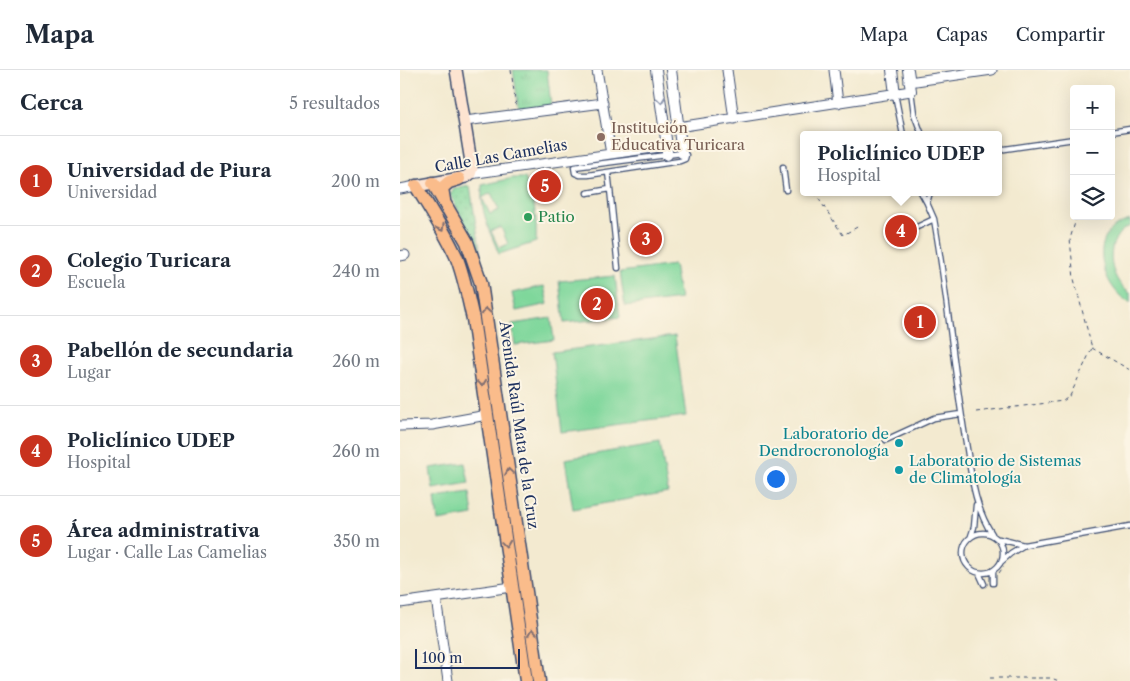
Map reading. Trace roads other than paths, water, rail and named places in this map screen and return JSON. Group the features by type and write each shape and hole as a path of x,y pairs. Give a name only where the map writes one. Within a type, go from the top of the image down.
{"main road":[{"path":"444,203 442,188 449,182 464,176 472,168 456,70"},
{"name":"Calle Las Camelias","path":"416,186 464,176"},
{"name":"Avenida Raúl Mata de la Cruz","path":"433,183 467,242 481,283 539,681"},
{"name":"Avenida Raúl Mata de la Cruz","path":"416,186 444,232 466,286 473,319 526,681"}],"street":[{"path":"597,70 612,154"},
{"path":"656,70 667,151"},
{"path":"671,70 682,154"},
{"path":"727,70 734,119"},
{"path":"834,70 838,103"},
{"path":"892,70 895,94"},
{"path":"908,70 910,86"},
{"path":"665,130 895,94 910,86 974,71 992,70"},
{"path":"465,121 603,103"},
{"name":"Calle Las Camelias","path":"464,176 612,154 667,151"},
{"name":"Calle Las Camelias","path":"400,189 416,186"},
{"path":"400,426 432,425 487,415"},
{"path":"400,603 441,595 512,587"},
{"path":"441,595 448,681"}],"lane":[{"path":"910,86 914,114 920,131"},
{"path":"895,94 902,131"},
{"path":"1115,131 1130,129"},
{"path":"1002,149 1070,140"},
{"path":"667,151 682,154 686,155 685,159 680,161 608,172 580,175 575,172 574,167 667,151"},
{"path":"783,167 786,190"},
{"path":"608,172 618,268"},
{"path":"587,193 610,189"},
{"path":"923,196 934,219 962,414 977,503 992,534"},
{"path":"927,202 929,196"},
{"path":"917,227 934,219"},
{"path":"886,440 934,418 962,414"},
{"path":"977,503 974,527 971,536 964,546 963,557 969,567 979,573 996,572"},
{"path":"993,583 996,572 1011,553 1024,546 1130,526"},
{"path":"971,536 979,532 992,534 998,538 1024,546"},
{"path":"998,538 1004,551 1005,562"},
{"path":"979,573 984,584"}],"place":[{"name":"Institución Educativa Turicara","path":"601,137"},
{"name":"Área administrativa","path":"545,186"},
{"name":"Patio","path":"528,217"},
{"name":"Policlínico UDEP","path":"901,231"},
{"name":"Pabellón de secundaria","path":"646,239"},
{"name":"Colegio Turicara","path":"597,304"},
{"name":"Universidad de Piura","path":"920,322"},
{"name":"Laboratorio de Dendrocronología","path":"899,443"},
{"name":"Laboratorio de Sistemas de Climatología","path":"899,470"}]}
